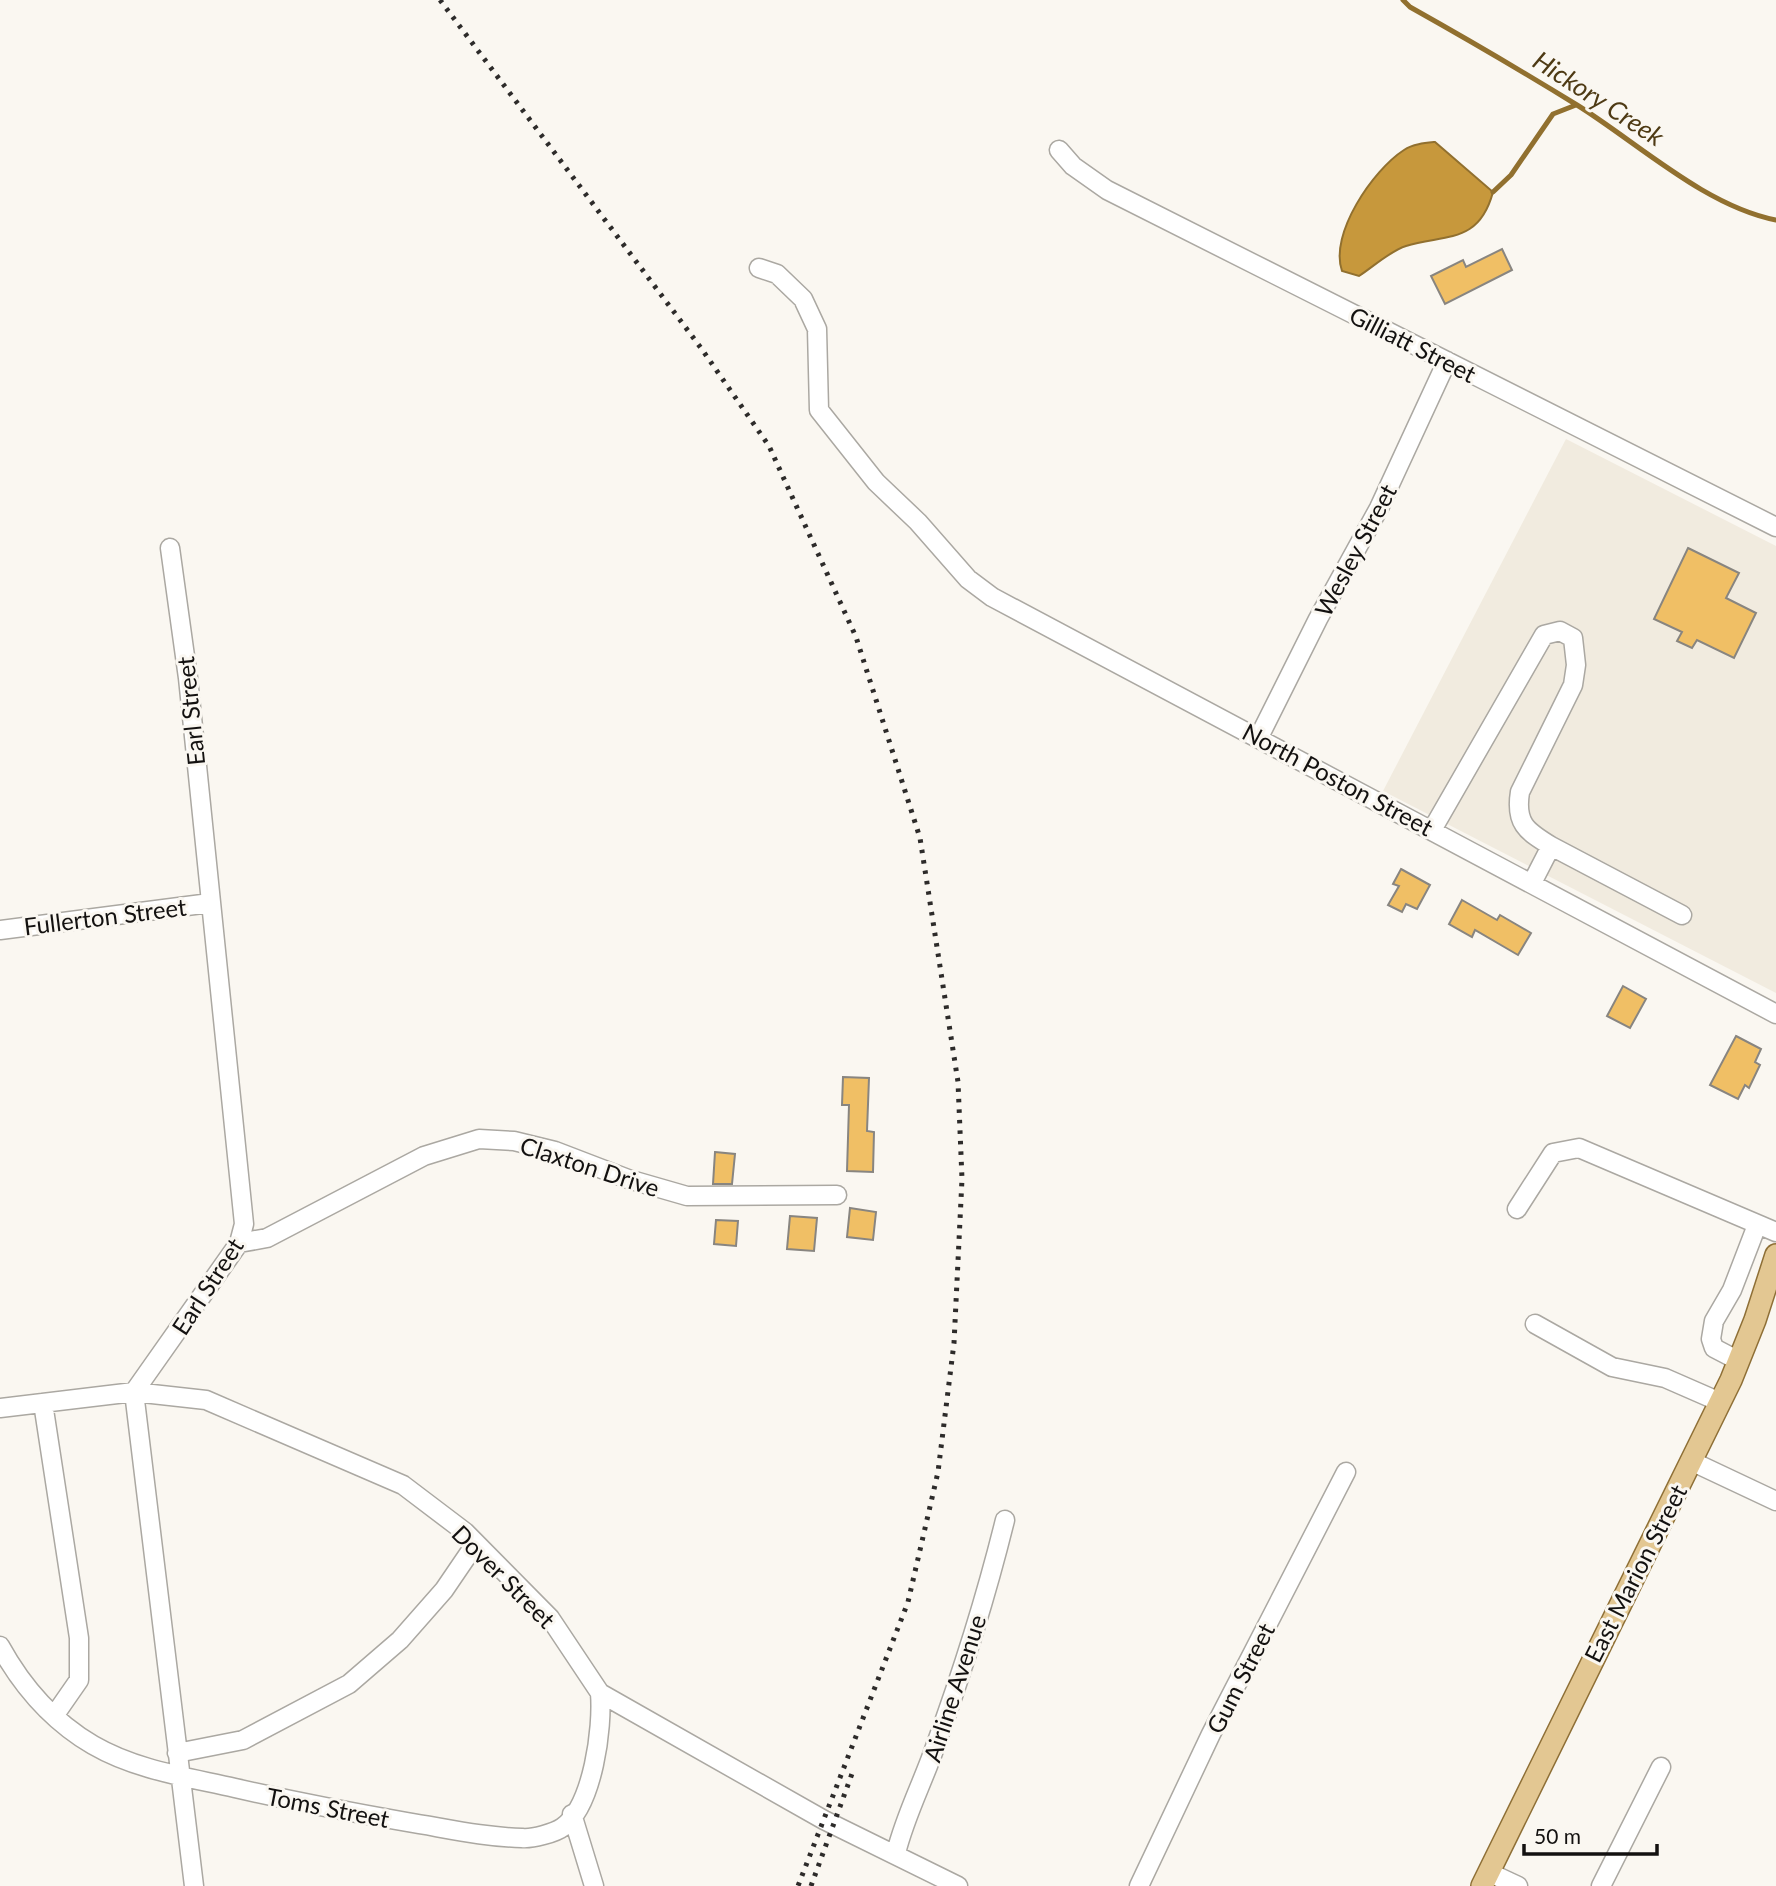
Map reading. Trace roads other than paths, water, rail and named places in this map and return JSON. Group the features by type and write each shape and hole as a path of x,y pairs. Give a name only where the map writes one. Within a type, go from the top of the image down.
{"main road":[{"name":"East Marion Street","path":"1485,1879 1720,1402 1738,1362 1776,1255"}],"street":[{"name":"Gilliatt Street","path":"1059,150 1073,166 1107,190 1776,527"},
{"name":"North Poston Street","path":"759,268 777,274 803,299 817,329 819,410 876,482 918,522 954,566 992,597 1776,1014"},
{"name":"Wesley Street","path":"1259,737 1394,477 1447,361"},
{"name":"Earl Street","path":"134,1392 239,1243 244,1224 188,678 170,548"},
{"path":"1432,830 1544,635 1560,631 1573,638 1576,664 1573,685 1520,792 1517,809 1524,826 1551,846 1682,915"},
{"path":"1532,883 1551,846"},
{"name":"Fullerton Street","path":"0,930 210,903"},
{"name":"Claxton Drive","path":"239,1243 267,1238 424,1156 479,1139 514,1141 555,1151 628,1179 687,1196 837,1195"},
{"path":"1517,1209 1553,1153 1579,1148 1776,1232"},
{"path":"1738,1362 1714,1348 1711,1339 1714,1321 1732,1290 1757,1225"},
{"path":"1535,1324 1612,1367 1665,1378 1720,1402"},
{"path":"134,1392 194,1886"},
{"name":"Dover Street","path":"0,1408 134,1392 206,1400 403,1485 476,1543 550,1618 600,1693 824,1820 896,1853 958,1886"},
{"path":"43,1403 79,1638 79,1680 54,1716"},
{"path":"1691,1461 1776,1501"},
{"name":"Gum Street","path":"1139,1886 1233,1692 1346,1472"},
{"name":"Airline Avenue","path":"896,1853 902,1830 923,1783 955,1693 1005,1520"},
{"path":"177,1753 243,1740 349,1684 400,1640 444,1590 476,1543"},
{"name":"Toms Street","path":"0,1646 33,1696 82,1738 116,1757 180,1775 331,1810 455,1833 526,1839 562,1827 581,1803 600,1747 600,1693"},
{"path":"1601,1886 1661,1767"},
{"path":"572,1814 594,1886"},
{"path":"1485,1879 1518,1886"}],"waterway":[{"name":"Hickory Creek","path":"1403,0 1410,7 1577,105 1698,187 1750,213 1776,220"},
{"path":"1493,192 1511,175 1553,114 1576,105"}],"railway":[{"path":"440,0 701,348 769,446 856,637 920,838 958,1082 962,1179 954,1343 938,1472 908,1602 798,1886"},
{"path":"811,1886 853,1771"}]}
